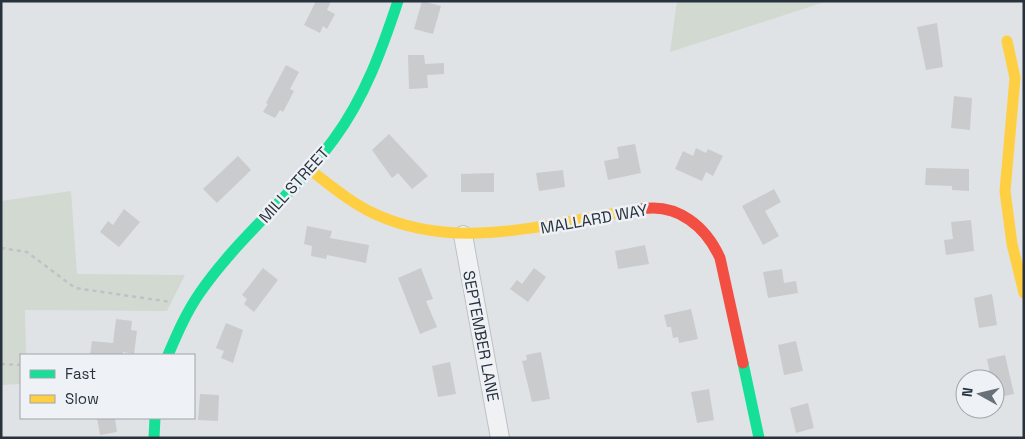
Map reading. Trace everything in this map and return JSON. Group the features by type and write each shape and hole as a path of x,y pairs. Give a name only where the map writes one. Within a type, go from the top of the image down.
{"street":[{"name":"MILL STREET","path":"168,354 190,305 212,274 334,141 365,92 375,71 398,1"},
{"path":"1008,41 1015,78 1005,191 1012,244 1024,293"},
{"name":"MALLARD WAY","path":"309,169 375,214 416,228 463,235 511,233 646,208 668,210 695,222 710,238 720,258 759,438"},
{"name":"SEPTEMBER LANE","path":"463,235 500,438"},
{"path":"154,438 155,419"}],"path":[{"path":"1,248 27,252 75,288 190,305"},
{"path":"1,364 20,365"}],"shaded area":[{"path":"677,1 828,1 670,52"},
{"path":"71,191 77,274 185,275 167,311 25,310 26,354 20,354 20,384 1,385 1,201"}],"building":[{"path":"316,1 331,1 327,10 335,14 327,29 323,26 320,33 304,25"},
{"path":"422,1 441,6 433,34 414,29"},
{"path":"937,23 943,67 926,70 917,27"},
{"path":"408,55 424,55 425,64 444,63 444,74 427,75 428,88 409,89"},
{"path":"286,65 299,72 290,89 294,91 283,112 280,110 275,118 263,112"},
{"path":"954,96 972,98 970,130 951,128"},
{"path":"389,134 428,176 412,189 398,173 392,178 372,150"},
{"path":"635,144 641,173 608,180 604,161 619,158 617,147"},
{"path":"696,148 706,153 708,149 723,156 713,176 706,172 702,181 675,169 683,151 693,156"},
{"path":"238,156 251,170 217,203 203,189"},
{"path":"926,168 969,169 969,191 952,190 952,186 925,185"},
{"path":"563,170 565,187 539,191 536,173"},
{"path":"494,173 494,192 461,192 461,174"},
{"path":"774,189 781,202 765,211 779,236 763,245 742,206"},
{"path":"124,209 140,222 119,247 100,232 108,221 113,225"},
{"path":"971,220 974,251 946,255 944,240 953,239 951,222"},
{"path":"307,226 332,231 330,238 369,245 366,263 327,255 326,259 311,256 312,246 304,244"},
{"path":"645,245 649,264 618,269 615,251"},
{"path":"263,268 278,280 254,312 244,304 247,299 242,295"},
{"path":"421,268 433,299 426,301 437,327 420,334 398,278"},
{"path":"534,268 546,277 528,302 510,289 517,280 522,284"},
{"path":"782,269 784,283 796,281 798,293 768,298 763,272"},
{"path":"992,294 997,325 979,328 974,298"},
{"path":"691,309 698,339 679,343 678,337 673,338 671,327 667,327 664,315"},
{"path":"116,319 132,321 131,330 137,331 134,354 123,352 123,354 90,354 92,341 113,343"},
{"path":"226,323 243,330 233,363 221,358 224,351 216,348"},
{"path":"796,341 803,371 784,375 778,345"},
{"path":"541,352 550,399 532,402 522,361 527,360 526,355"},
{"path":"1005,355 1014,394 1005,396 1005,369 989,369 987,359"},
{"path":"450,362 456,394 438,397 432,366"},
{"path":"709,389 714,420 697,423 691,392"},
{"path":"200,394 219,395 218,421 198,420"},
{"path":"808,403 814,428 796,433 790,408"},
{"path":"97,419 115,419 117,432 100,435"}],"traffic: fast":[{"path":"168,354 190,309 214,273 248,234 302,178 345,123 372,72 398,1"},
{"path":"743,363 759,438"},
{"path":"154,438 155,419"}],"traffic: slow":[{"path":"1007,41 1015,78 1005,191 1012,244 1024,293"},
{"path":"309,169 366,210 408,226 441,232 508,231 642,209"}],"traffic: jam":[{"path":"642,209 655,208 679,214 699,227 707,236 720,258 743,363"}]}
